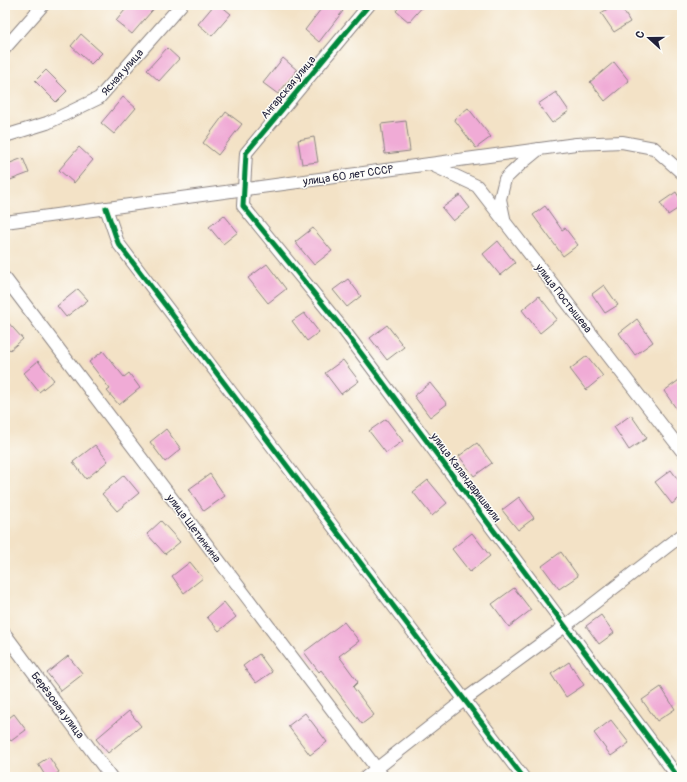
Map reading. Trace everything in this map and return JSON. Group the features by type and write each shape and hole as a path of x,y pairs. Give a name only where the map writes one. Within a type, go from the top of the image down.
{"street":[{"path":"5,48 43,5"},
{"name":"Ясная улица","path":"5,136 47,123 99,98 181,5"},
{"name":"Ангарская улица","path":"243,190 246,153 369,5"},
{"name":"улица 60 лет СССР","path":"5,222 576,144 622,142 654,148 682,173"},
{"path":"506,223 500,199 505,180 540,148"},
{"name":"улица Постышева","path":"430,164 477,186 682,451"},
{"name":"улица Каландаришвили","path":"243,190 243,206 343,329 678,777"},
{"path":"106,208 118,243 523,777"},
{"name":"улица Щетинкина","path":"5,278 379,773"},
{"path":"366,777 379,773 464,700 565,626 682,535"},
{"name":"Берёзовая улица","path":"5,634 111,777"}],"building":[{"path":"129,5 157,5 132,34 116,21"},
{"path":"214,5 220,5 231,14 212,36 198,24"},
{"path":"324,5 335,5 343,11 319,42 305,30"},
{"path":"401,5 424,5 409,22 396,11"},
{"path":"614,5 620,5 630,22 614,32 601,13"},
{"path":"81,34 102,53 91,64 71,46"},
{"path":"167,48 179,59 159,81 147,70"},
{"path":"283,58 297,70 278,94 263,83"},
{"path":"614,62 629,81 605,101 590,82"},
{"path":"46,70 67,91 56,102 35,81"},
{"path":"556,92 569,111 552,123 538,104"},
{"path":"123,97 136,108 114,134 101,123"},
{"path":"468,108 491,137 476,148 454,119"},
{"path":"226,112 242,124 218,155 203,143"},
{"path":"406,121 410,151 385,154 381,124"},
{"path":"314,137 318,162 302,164 298,140"},
{"path":"79,147 93,160 74,183 59,170"},
{"path":"23,158 29,173 5,182 5,165"},
{"path":"676,192 682,202 682,206 668,215 660,203"},
{"path":"460,195 470,208 453,221 442,208"},
{"path":"545,206 562,230 565,228 578,245 563,256 533,215"},
{"path":"224,215 238,232 223,244 209,227"},
{"path":"313,228 332,251 314,265 295,242"},
{"path":"498,241 515,263 500,275 483,254"},
{"path":"267,264 286,289 268,303 248,278"},
{"path":"348,279 361,296 347,307 333,290"},
{"path":"604,285 618,305 605,313 592,294"},
{"path":"78,289 88,300 66,317 57,306"},
{"path":"539,296 557,319 540,333 522,310"},
{"path":"304,313 319,332 307,341 292,321"},
{"path":"5,319 23,339 10,350 5,345"},
{"path":"637,319 653,342 635,355 619,333"},
{"path":"387,325 404,347 387,360 370,338"},
{"path":"103,351 124,377 129,373 140,388 119,405 107,391 110,389 89,362"},
{"path":"587,356 603,376 586,390 570,369"},
{"path":"343,360 359,381 341,394 325,373"},
{"path":"38,361 54,380 39,392 24,373"},
{"path":"682,378 682,417 664,391"},
{"path":"430,383 447,404 430,417 414,396"},
{"path":"631,415 647,438 629,450 614,427"},
{"path":"386,419 403,441 386,453 369,431"},
{"path":"166,429 181,449 165,462 150,442"},
{"path":"477,443 492,463 474,476 459,456"},
{"path":"95,445 108,461 86,479 73,462"},
{"path":"671,470 682,485 682,496 672,504 655,482"},
{"path":"210,474 225,496 204,511 189,489"},
{"path":"124,475 139,493 117,511 102,494"},
{"path":"428,480 447,503 432,516 413,492"},
{"path":"519,497 534,518 518,530 502,510"},
{"path":"161,521 180,542 165,554 147,534"},
{"path":"472,533 490,556 470,572 452,549"},
{"path":"561,552 578,576 559,589 542,566"},
{"path":"190,562 203,578 184,593 172,576"},
{"path":"514,588 531,610 509,627 492,604"},
{"path":"224,602 236,617 219,631 207,617"},
{"path":"601,615 614,633 599,644 586,626"},
{"path":"344,622 359,641 339,656 358,682 353,687 374,715 362,724 321,670 319,672 304,652"},
{"path":"259,654 272,672 256,683 243,666"},
{"path":"68,656 83,674 61,691 47,673"},
{"path":"569,662 584,685 566,697 551,674"},
{"path":"661,687 675,709 657,721 642,700"},
{"path":"129,711 141,726 108,753 96,739"},
{"path":"305,713 327,742 310,755 288,726"},
{"path":"14,714 26,730 11,741 5,734 5,721"},
{"path":"611,720 629,743 611,756 594,733"},
{"path":"49,757 59,772 52,777 46,777 38,764"}],"cycle path":[{"path":"369,5 246,153 243,206 343,329 678,777"},
{"path":"106,208 118,243 523,777"}]}
